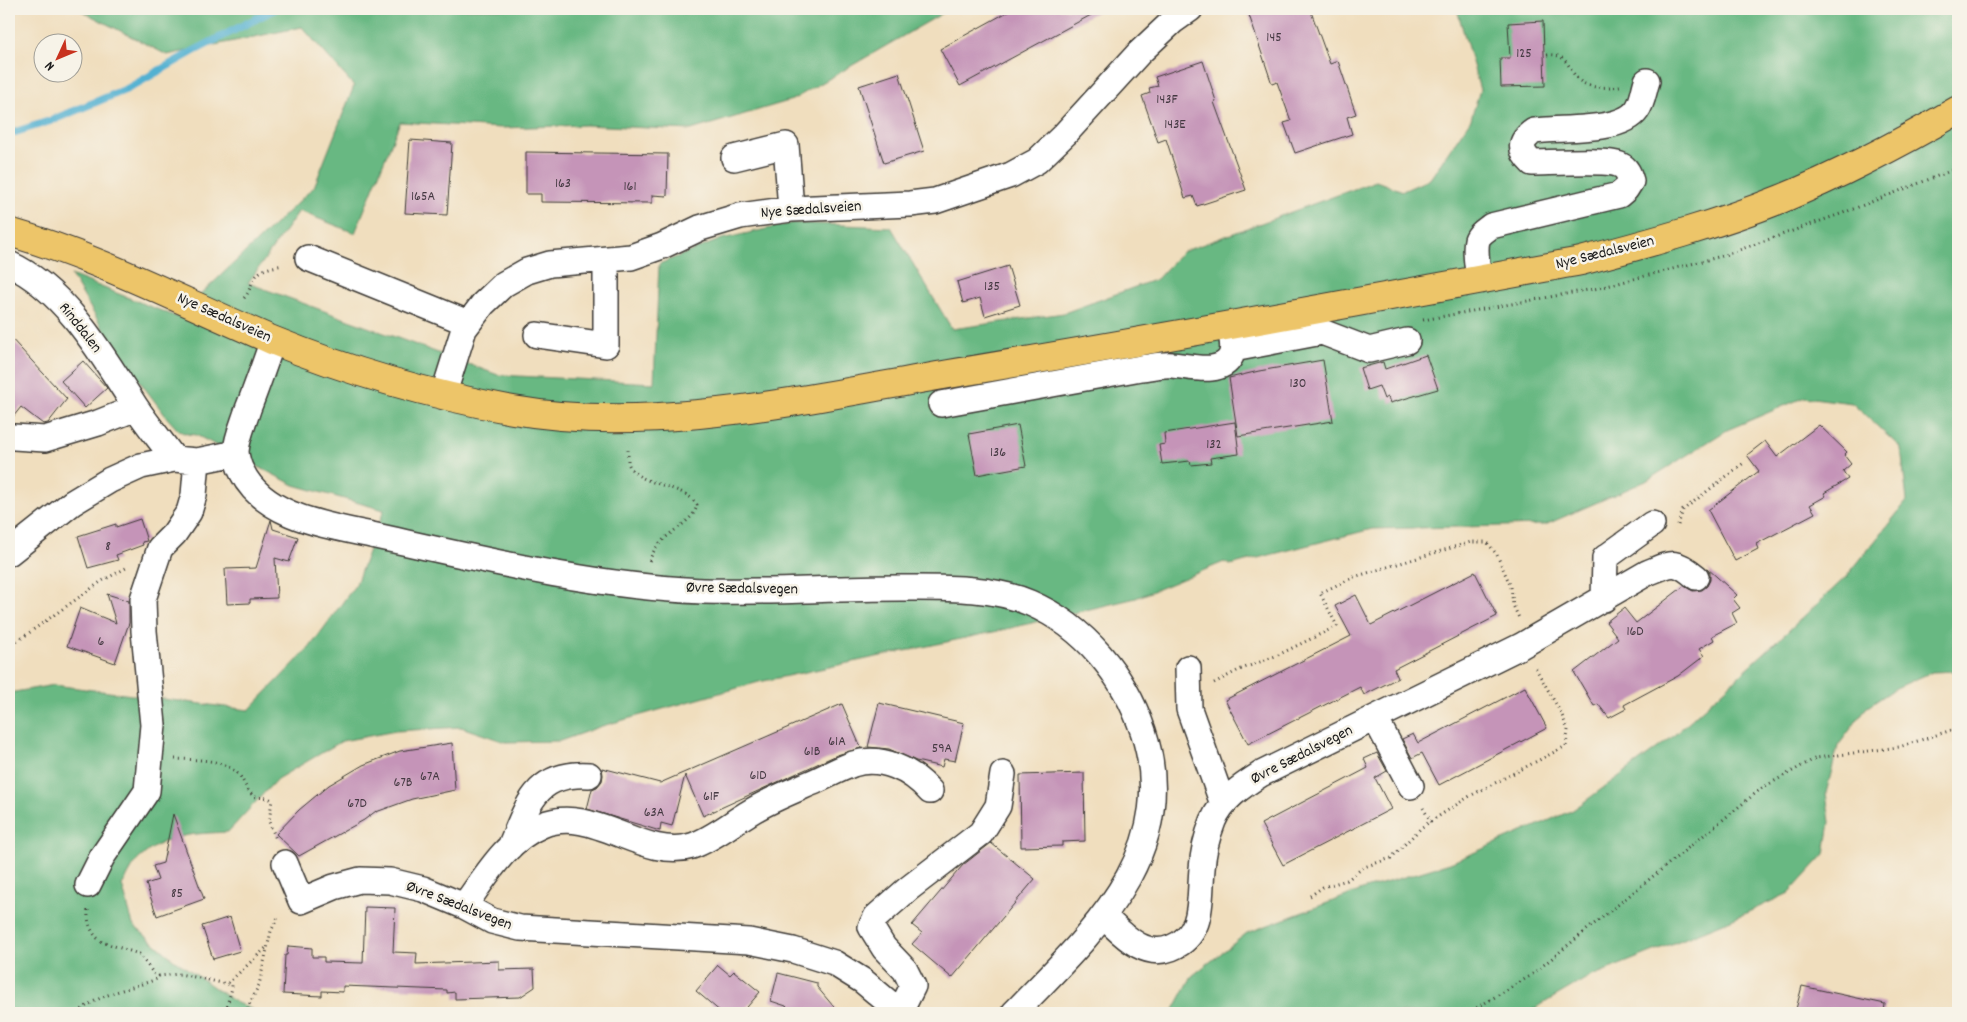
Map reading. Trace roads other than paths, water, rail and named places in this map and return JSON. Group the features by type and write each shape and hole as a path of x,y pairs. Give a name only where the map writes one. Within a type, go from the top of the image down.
{"main road":[{"name":"Nye Sædalsveien","path":"9,232 37,240 273,340 367,375 443,396 517,411 578,417 627,419 758,406 1117,346 1231,337 1480,280 1581,261 1720,222 1782,199 1854,166 1958,110"}],"street":[{"name":"Nye Sædalsveien","path":"443,396 464,329 483,304 504,284 526,271 550,264 631,257 662,246 700,228 740,216 792,209 935,202 1011,175 1037,161 1065,134 1139,53 1173,21 1190,9"},
{"path":"1480,280 1477,262 1478,240 1482,233 1491,226 1618,195 1626,189 1631,181 1629,172 1620,165 1606,163 1532,163 1525,156 1522,146 1525,137 1534,130 1607,125 1628,118 1638,110 1646,84"},
{"path":"734,158 786,145 792,209"},
{"path":"308,258 468,323"},
{"path":"537,334 606,345 606,260"},
{"name":"Rinddalen","path":"9,264 25,271 54,295 76,320 118,377 136,408 185,460"},
{"name":"Nye Sædalsveien","path":"1231,337 1322,332 1369,350 1407,341"},
{"path":"941,404 1140,368 1170,365 1211,368 1223,364 1230,357 1231,337"},
{"path":"9,553 72,503 110,480 141,466 236,454 240,432 273,340"},
{"path":"14,437 45,439 98,423 136,408"},
{"name":"Øvre Sædalsvegen","path":"236,454 242,473 256,491 274,505 301,519 574,578 698,590 763,592 872,587 942,588 993,593 1027,602 1056,616 1104,659 1124,686 1137,713 1147,744 1153,778 1153,801 1146,839 1136,866 1118,896 1065,960 1014,1013"},
{"path":"88,885 102,857 147,791 153,725 144,632 143,599 160,548 174,534 189,512 194,495 185,460"},
{"path":"1604,599 1605,558 1652,524"},
{"name":"Øvre Sædalsvegen","path":"1103,916 1130,941 1147,950 1163,951 1178,946 1189,936 1198,921 1201,905 1202,868 1214,820 1223,804 1239,787 1261,774 1520,646 1648,573 1669,565 1682,565 1696,577"},
{"path":"1188,668 1189,709 1223,804"},
{"path":"1375,718 1411,786"},
{"path":"464,906 496,861 510,847 542,826 558,821 592,824 647,843 681,849 693,846 716,835 747,813 775,798 854,764 883,762 908,771 930,791"},
{"path":"510,847 530,801 539,790 561,776 574,774 589,775"},
{"path":"901,1013 913,986 905,970 884,948 872,927 876,917 908,889 981,833 998,806 1003,774"},
{"name":"Øvre Sædalsvegen","path":"285,863 292,904 334,887 360,880 390,881 424,889 492,920 520,928 750,941 793,950 834,963 863,981 901,1013"}],"waterway":[{"path":"9,134 50,121 127,89 192,52 275,9"}]}
